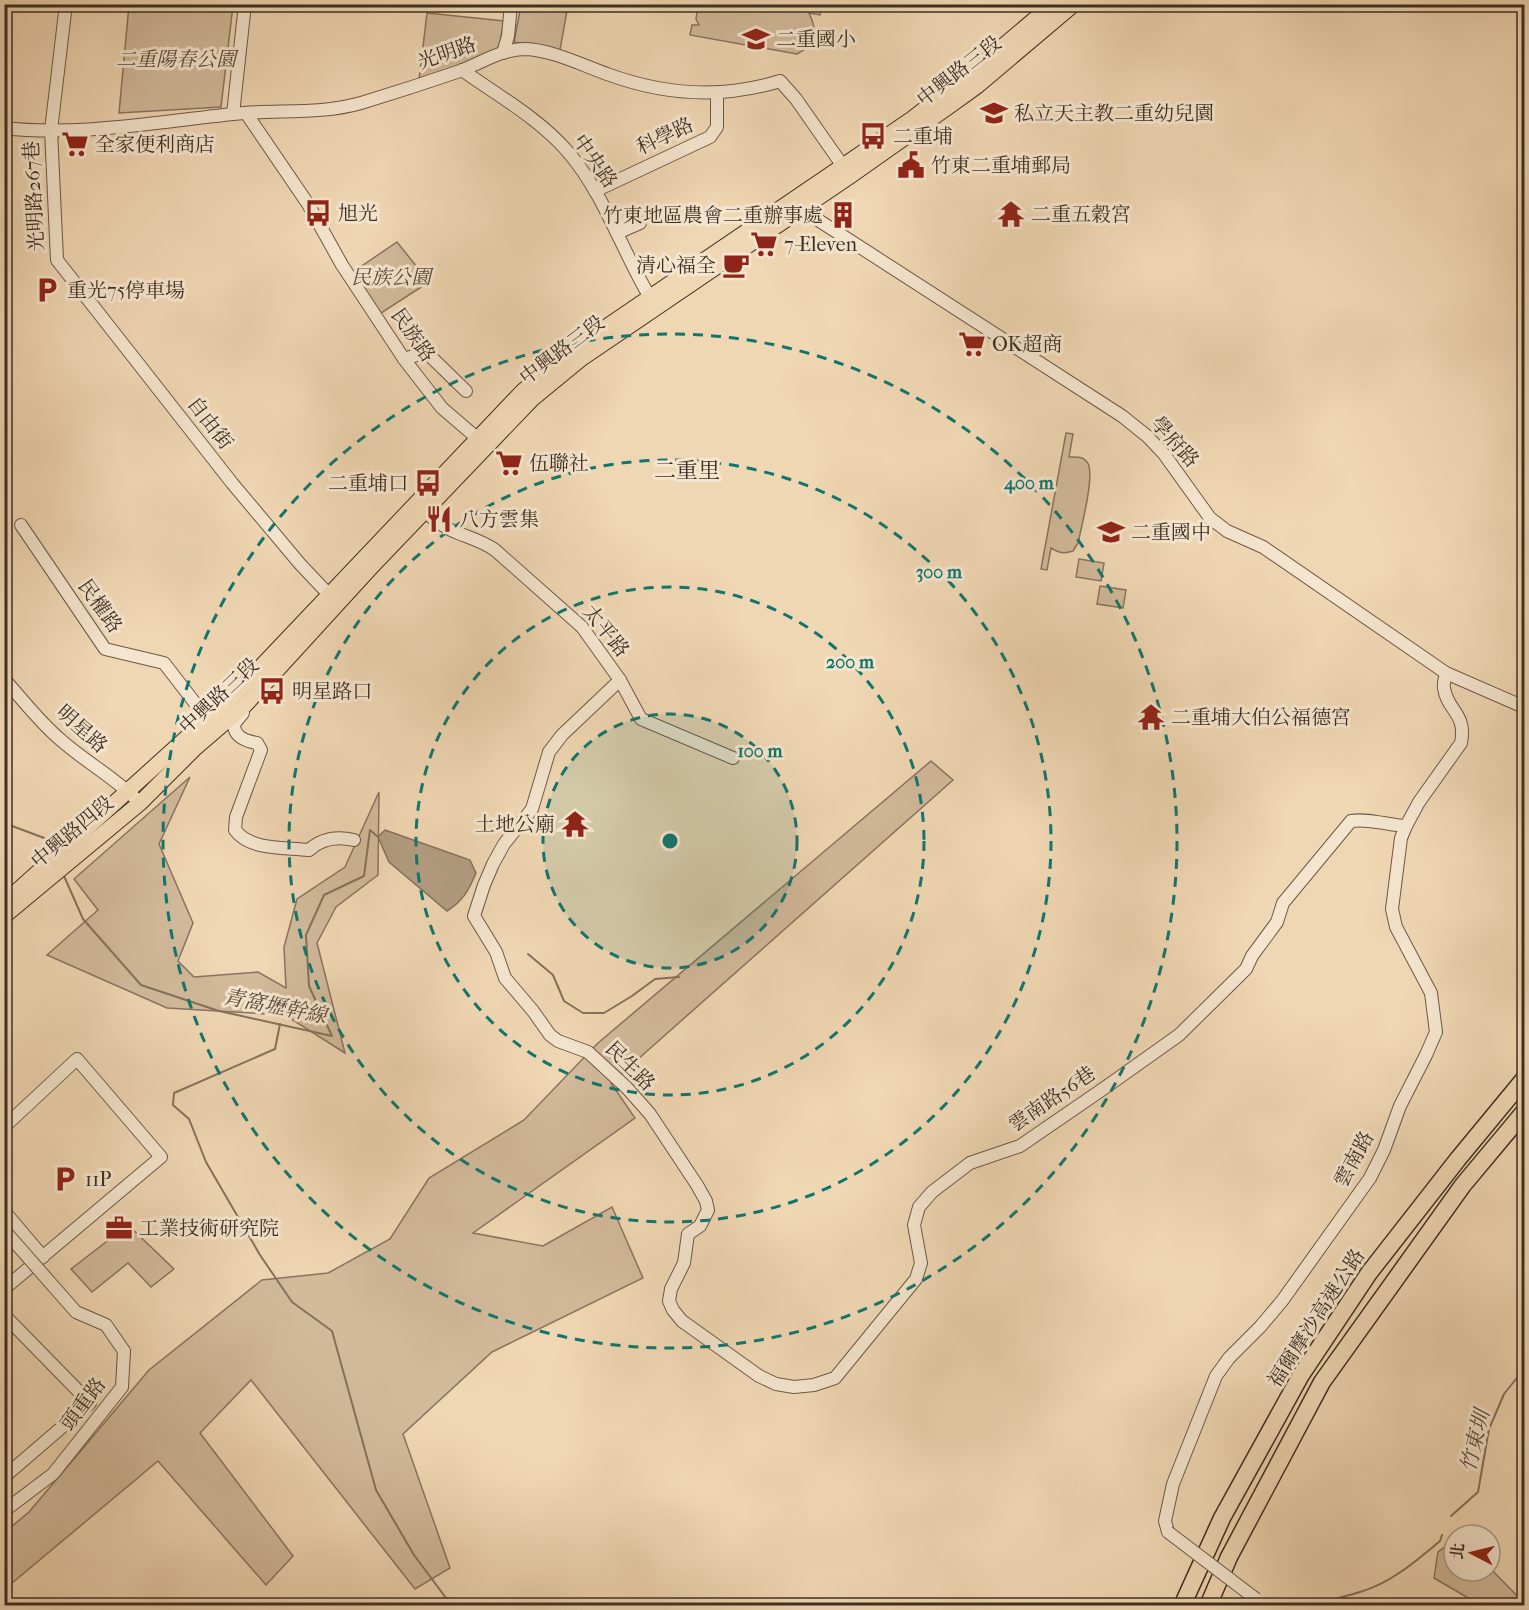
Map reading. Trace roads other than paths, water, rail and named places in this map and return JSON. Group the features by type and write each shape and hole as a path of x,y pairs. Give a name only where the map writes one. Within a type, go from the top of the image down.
{"highway":[{"name":"福爾摩沙高速公路","path":"1182,1605 1222,1518 1301,1375 1370,1273 1458,1159 1524,1080"},
{"name":"福爾摩沙高速公路","path":"1208,1605 1228,1557 1322,1382 1463,1185 1524,1112"}],"main road":[{"name":"中興路三段","path":"846,171 945,95 1053,4"},
{"name":"中興路三段","path":"128,790 212,725 241,698 421,508 481,442 523,391 574,349 653,302 846,171 977,86 1074,4"},
{"name":"中興路三段","path":"140,803 195,748 212,725"},
{"name":"中興路四段","path":"4,903 128,790"},
{"name":"中興路四段","path":"4,916 140,803"}],"street":[{"name":"光明路267巷","path":"57,260 51,130 66,4"},
{"path":"233,114 245,4"},
{"path":"503,53 508,36 511,4"},
{"name":"光明路","path":"4,128 27,131 124,127 233,114 328,110 360,103 462,70 503,53 525,49 551,54 627,81 657,89 717,93 752,90 780,81 846,171"},
{"name":"中央路","path":"462,70 547,131 568,152 595,191 653,302"},
{"name":"科學路","path":"595,191 710,137 717,127 717,93"},
{"name":"民族路","path":"246,113 308,204 342,265 404,359 442,408 481,442"},
{"name":"學府路","path":"797,204 1122,416 1147,436 1164,454 1210,518 1219,525 1263,547 1446,673 1524,707"},
{"path":"617,233 640,223"},
{"name":"自由街","path":"57,260 232,483 300,564 334,600"},
{"path":"404,359 426,352 466,391"},
{"name":"太平路","path":"421,508 436,521 452,530 483,541 582,627 620,680 641,719 733,758"},
{"name":"民權路","path":"21,525 105,649 164,663 212,725"},
{"name":"雲南路","path":"1256,1602 1168,1532 1165,1521 1173,1484 1216,1376 1229,1358 1282,1301 1370,1178 1384,1150 1400,1106 1436,1032 1431,993 1396,927 1392,909 1401,838 1419,801 1461,743 1462,723 1444,688 1446,673"},
{"name":"明星路","path":"4,679 59,740 128,790 140,803"},
{"name":"民生路","path":"620,680 562,735 549,752 532,809 504,844 493,864 474,916 496,952 505,978 550,1035 558,1041 588,1052 627,1088 650,1114 690,1171 705,1201"},
{"path":"241,698 246,709 234,724 234,730 240,737 257,743 261,750 236,817 235,830 242,839 254,844 309,849 316,844 338,837 354,840"},
{"name":"雲南路56巷","path":"705,1201 708,1210 705,1219 700,1226 688,1234 684,1263 671,1289 669,1300 673,1310 682,1320 742,1365 776,1384 794,1387 814,1385 835,1378 916,1279 921,1263 914,1225 919,1207 933,1192 970,1163 1020,1146 1179,1035 1246,969 1252,956 1277,922 1283,903 1351,821 1365,819 1406,826"},
{"path":"4,1127 77,1059 161,1157 4,1289"},
{"path":"4,1211 43,1257"},
{"name":"頭重路","path":"4,1230 76,1312 106,1325 124,1351 122,1387 53,1474 43,1484 4,1511"},
{"path":"4,1315 90,1403 4,1477"}],"waterway":[{"name":"青窩壢幹線","path":"4,823 47,839 53,850"},
{"name":"青窩壢幹線","path":"64,876 83,919 141,985 219,1011 332,1036 309,986 306,935 324,895 364,876 370,830 378,837"},
{"path":"528,954 553,975 564,1001 583,1013 604,1013 655,979 679,977"},
{"path":"280,1024 275,1049 174,1093 173,1105 189,1119 206,1162 260,1255 292,1302 332,1331 376,1490 414,1555 446,1598 494,1606"},
{"name":"竹東圳","path":"1451,1516 1478,1492 1489,1429 1504,1394 1524,1369"},
{"name":"竹東圳","path":"1320,1606 1371,1588 1393,1577 1440,1541 1442,1535"}],"place":[{"name":"二重國小","path":"756,39"},
{"name":"私立天主教二重幼兒園","path":"994,113"},
{"name":"二重埔","path":"873,136"},
{"name":"全家便利商店","path":"75,144"},
{"name":"竹東二重埔郵局","path":"911,165"},
{"name":"旭光","path":"318,213"},
{"name":"二重五穀宮","path":"1011,214"},
{"name":"竹東地區農會二重辦事處","path":"843,215"},
{"name":"7-Eleven","path":"764,244"},
{"name":"清心福全","path":"736,265"},
{"name":"重光75停車場","path":"47,290"},
{"name":"OK超商","path":"972,344"},
{"name":"伍聯社","path":"509,463"},
{"name":"二重埔口","path":"428,483"},
{"name":"八方雲集","path":"439,519"},
{"name":"二重國中","path":"1111,532"},
{"name":"明星路口","path":"272,691"},
{"name":"二重埔大伯公福德宮","path":"1151,717"},
{"name":"土地公廟","path":"575,824"},
{"name":"11P","path":"65,1179"},
{"name":"工業技術研究院","path":"119,1228"}],"district":[{"name":"二重里","path":"687,471"}],"park label":[{"name":"二重陽春公園","path":"176,59"},
{"name":"民族公園","path":"391,277"}]}
